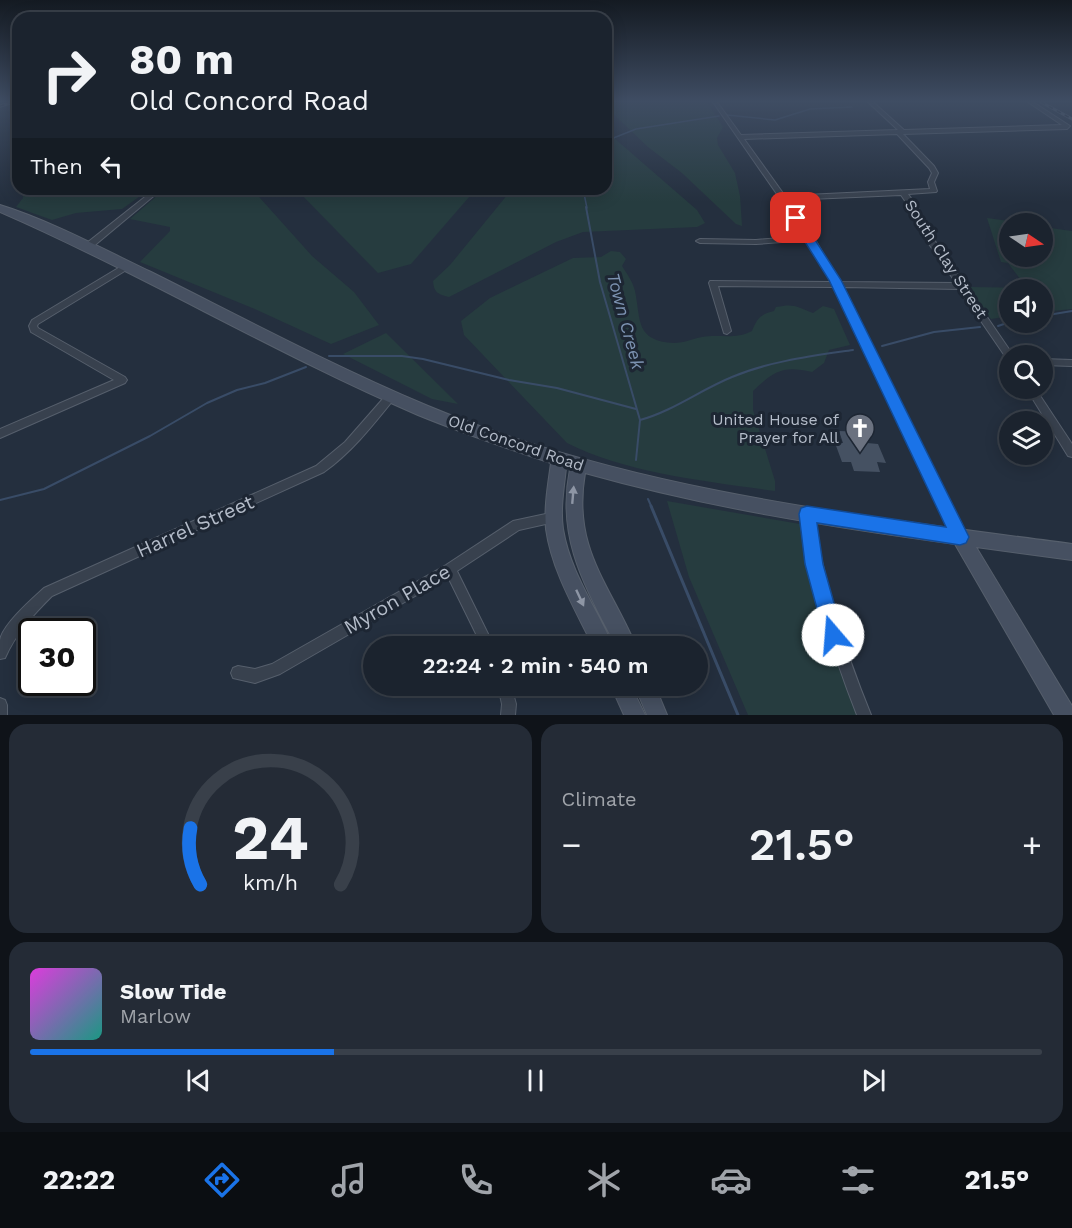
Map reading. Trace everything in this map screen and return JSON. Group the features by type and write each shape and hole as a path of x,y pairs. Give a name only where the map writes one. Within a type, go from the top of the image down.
{"main road":[{"name":"Old Concord Road","path":"0,208 391,396 485,435 559,460 735,501 807,514 1072,552"},
{"path":"559,460 555,517 559,548 568,574 598,636"},
{"path":"578,466 572,488 574,524 579,549 621,636"},
{"path":"555,517 564,520 574,558 603,601"},
{"path":"960,537 1066,715"},
{"path":"626,696 635,715"},
{"path":"649,696 657,715"}],"street":[{"path":"740,137 784,135"},
{"path":"782,198 934,191 931,182 935,173 932,167 904,135"},
{"path":"740,137 810,238 837,285 960,537"},
{"name":"South Clay Street","path":"903,192 914,208 922,228 1002,345"},
{"path":"86,248 152,195"},
{"path":"700,241 756,242 810,238"},
{"path":"0,434 122,380 34,330 33,326 34,322 125,267"},
{"path":"727,331 713,283 962,286"},
{"path":"1053,362 1072,363"},
{"name":"Harrel Street","path":"0,653 8,632 48,592 320,469 333,461 391,396"},
{"path":"1037,399 1072,453"},
{"path":"807,514 814,564 826,615 864,715"},
{"name":"Myron Place","path":"238,674 255,675 275,669 450,568 517,525 555,517"},
{"path":"450,568 483,636"},
{"path":"507,696 508,715"},
{"path":"0,705 0,715"}],"green space":[{"path":"636,135 718,135 718,145 735,173 740,196 742,226 736,224 682,173"},
{"path":"612,136 697,210 705,223 697,227 583,232 556,242 449,297 437,292 433,281 450,265 507,195 612,195"},
{"path":"23,195 142,195 122,209 76,213 52,220 16,207"},
{"path":"158,195 257,195 312,256 354,292 379,325 331,344 257,310 140,262 170,231 170,227 130,219"},
{"path":"302,195 471,195 411,264 378,273"},
{"path":"987,218 999,220 999,256"},
{"path":"1053,228 1072,231 1072,309 1053,311 1053,279 1020,279 1011,267 1053,267"},
{"path":"611,251 620,252 626,259 622,266 634,288 642,327 652,338 661,341 678,343 709,336 746,334 752,331 760,317 774,311 776,307 799,307 813,313 823,306 834,309 850,345 829,350 824,363 812,372 794,369 780,371 753,391 753,410 775,481 775,491 696,480 641,469 615,462 567,443 464,335 461,321 490,298 573,258 601,257"},
{"path":"969,287 999,288 999,318 991,319"},
{"path":"386,333 458,404 432,399 343,354"},
{"path":"667,501 800,524 826,615 865,715 748,715 689,577"}],"building":[{"name":"United House of Prayer for All","path":"839,431 863,432 867,443 878,444 886,463 877,462 880,472 854,471 851,462 842,462 835,443 843,443"}],"waterway":[{"path":"612,139 620,135"},
{"name":"Town Creek","path":"584,195 587,208"},
{"name":"Town Creek","path":"586,207 600,282 640,420"},
{"path":"1053,314 1072,311"},
{"path":"882,346 934,332 980,327"},
{"path":"640,420 664,411 746,371 791,360 853,350"},
{"path":"329,356 402,356 423,359 509,380 557,388 636,409"},
{"path":"0,500 44,489 150,436 207,403 237,390 265,383 306,367"},
{"name":"Town Creek","path":"636,460 640,420"},
{"name":"Town Creek","path":"648,499 652,508"},
{"name":"Town Creek","path":"651,506 738,715"}],"place":[{"name":"United House of Prayer for All","path":"860,454"}],"route":[{"path":"796,218 835,280 960,537 807,514 814,564 833,635"}]}
